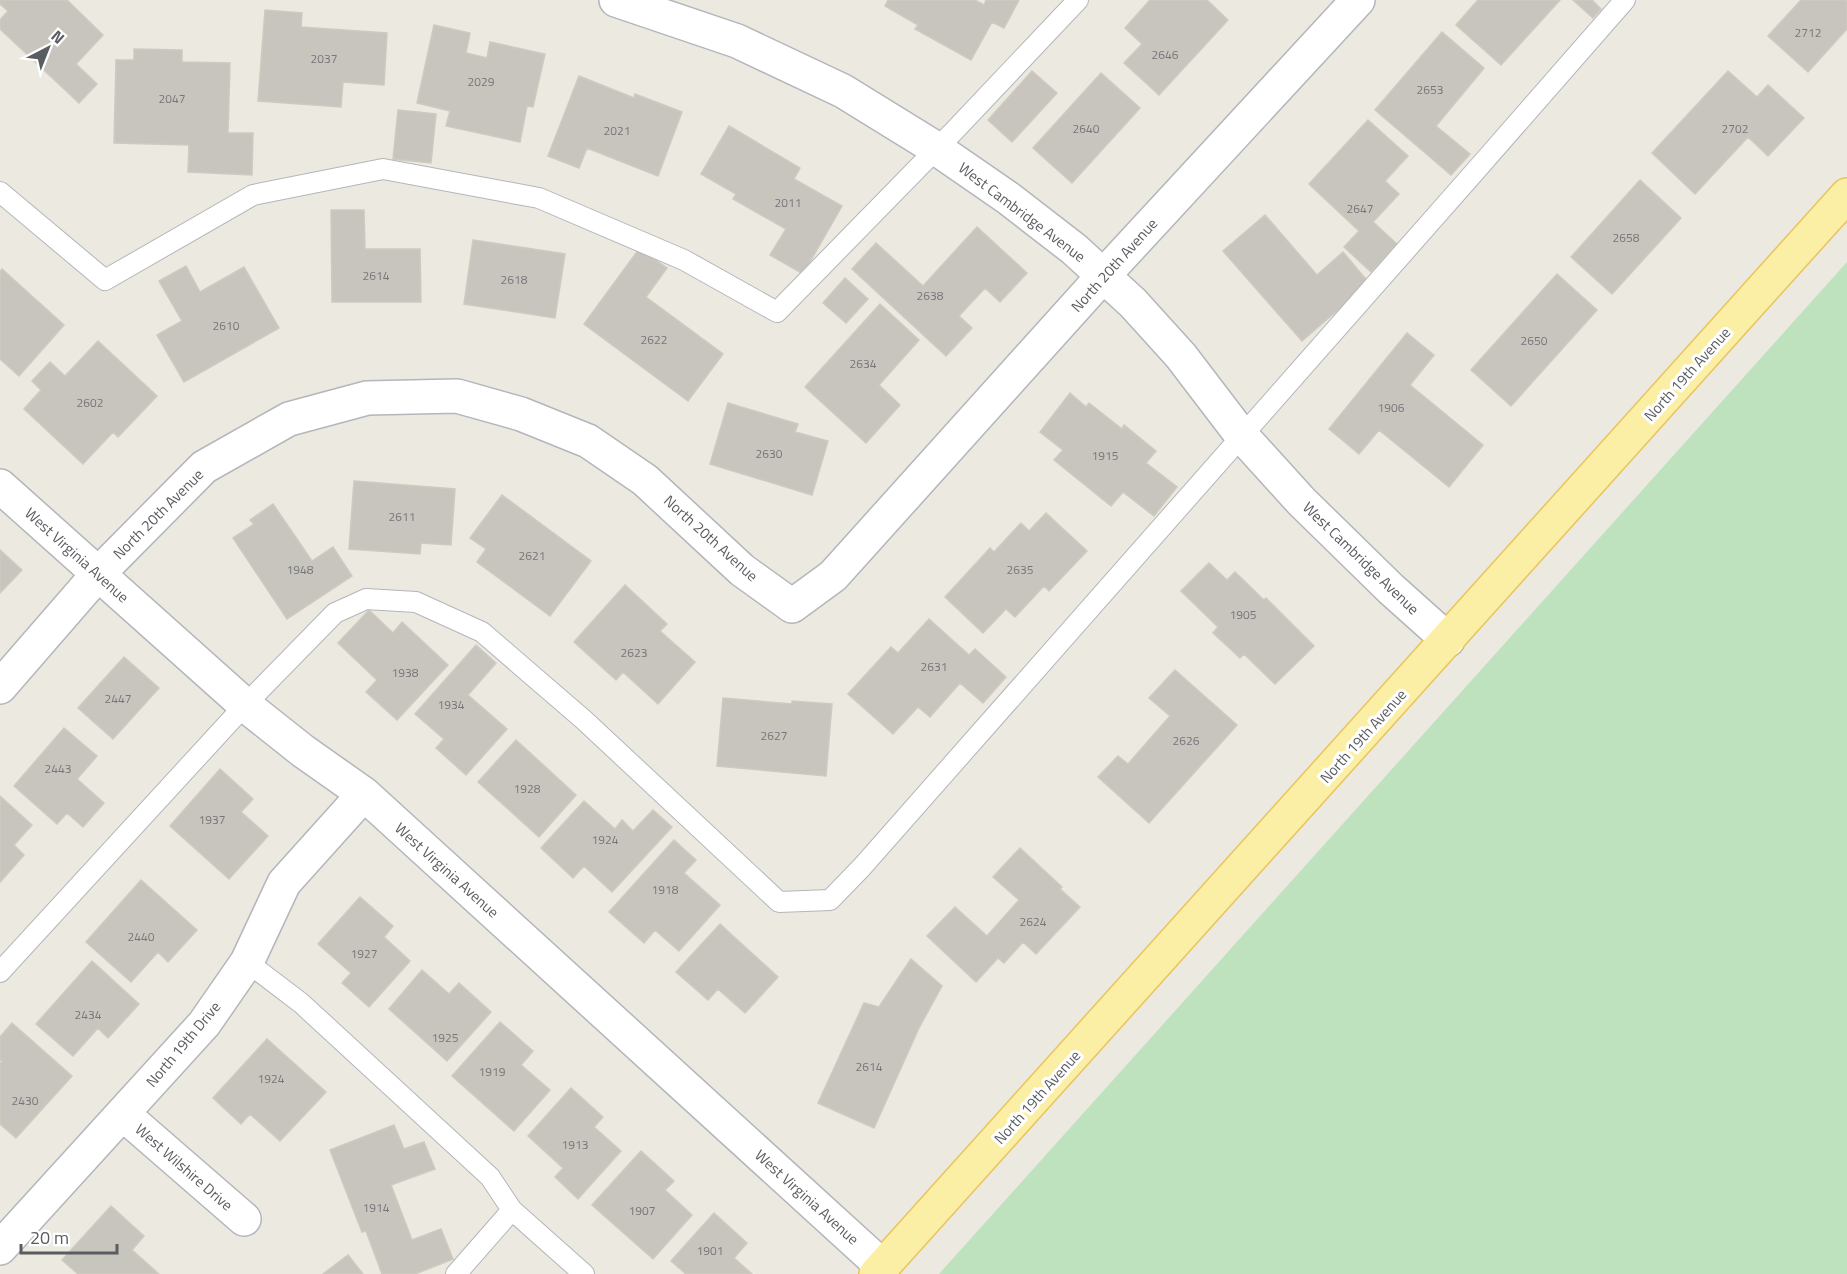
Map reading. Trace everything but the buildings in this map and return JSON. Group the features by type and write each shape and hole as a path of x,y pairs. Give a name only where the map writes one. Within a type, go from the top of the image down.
{"main road":[{"name":"North 19th Avenue","path":"880,1270 1847,195"}],"street":[{"name":"West Cambridge Avenue","path":"616,0 737,41 843,92 937,149 1008,198 1074,249 1133,303 1180,356 1242,436 1302,502 1391,589 1448,640"},
{"name":"North 20th Avenue","path":"0,687 98,574 204,467 289,419 367,398 458,396 521,414 588,441 645,480 742,570 792,606 833,576 1103,276 1358,0"},
{"name":"West Virginia Avenue","path":"0,486 245,705 303,751 364,794 880,1270"},
{"name":"North 19th Drive","path":"0,1248 204,1024 247,962 284,883 364,794"},
{"name":"West Wilshire Drive","path":"123,1114 244,1220"}],"lane":[{"path":"0,192 105,280 253,195 383,169 539,198 684,260 777,312 937,149 1078,0"},
{"path":"0,972 245,705 335,613 366,599 416,602 482,632 584,720 779,902 830,900 862,867 1342,325 1625,0"},
{"path":"247,962 301,1004 490,1177 512,1209 584,1274"},
{"path":"456,1274 512,1209"}],"green space":[{"path":"1847,262 1847,1274 939,1274"}]}
